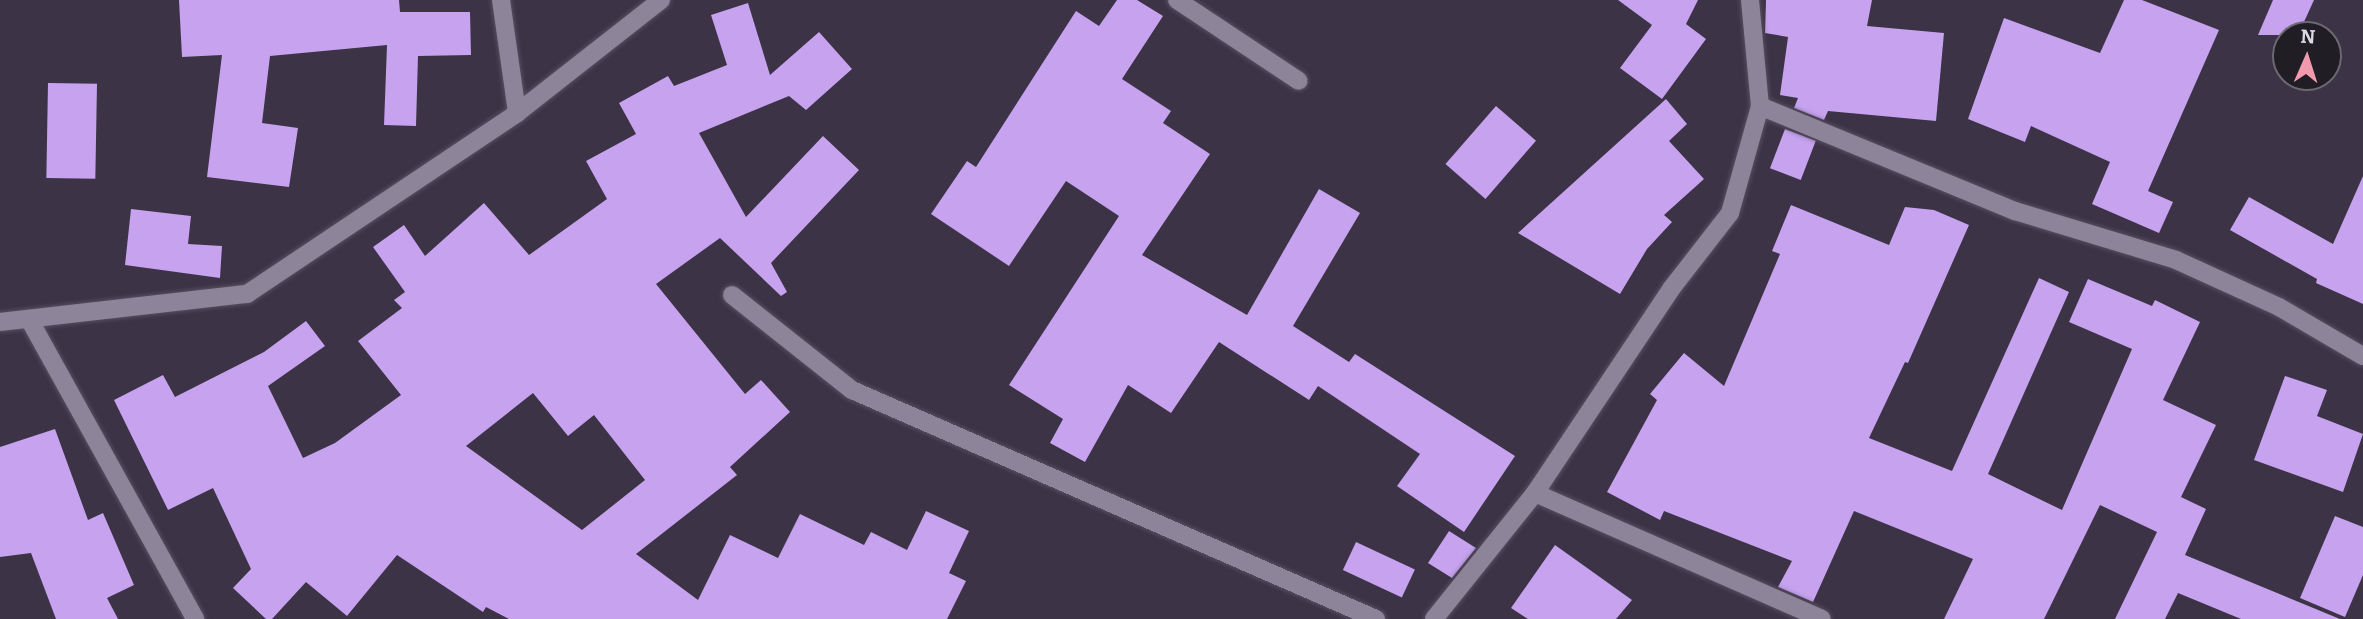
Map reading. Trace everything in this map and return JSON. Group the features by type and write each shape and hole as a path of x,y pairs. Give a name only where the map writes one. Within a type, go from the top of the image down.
{"street":[{"path":"501,0 517,113"},
{"path":"0,322 247,294 517,113 661,0"},
{"path":"1177,0 1299,82"},
{"path":"1434,619 1535,493 1671,289 1730,213 1760,106 1750,0"},
{"path":"1760,106 2015,211 2176,260 2279,307 2363,356"},
{"path":"732,295 852,390 1376,619"},
{"path":"29,319 195,619"},
{"path":"1535,493 1822,619"}],"building":[{"path":"179,0 399,0 400,12 470,12 471,55 418,56 416,126 384,125 387,45 270,56 262,123 298,128 289,187 207,177 222,55 182,57"},
{"path":"1117,0 1137,0 1163,16 1122,79 1171,111 1163,123 1210,154 1142,255 1247,315 1319,189 1360,213 1293,326 1349,362 1355,354 1515,456 1464,532 1397,486 1420,454 1318,386 1309,400 1219,342 1171,413 1128,385 1085,462 1050,443 1063,419 1009,385 1119,216 1066,181 1009,266 931,214 967,161 976,167 1076,11 1099,26"},
{"path":"1618,0 1698,0 1686,24 1706,39 1662,99 1620,68 1652,25"},
{"path":"1766,0 1872,0 1867,26 1944,33 1936,121 1828,111 1824,120 1794,108 1798,98 1780,95 1788,37 1765,33"},
{"path":"2124,0 2142,0 2219,30 2148,191 2173,202 2159,233 2092,204 2110,162 2031,126 2025,142 1968,119 2004,18 2100,53"},
{"path":"2273,0 2314,0 2304,21 2272,21 2272,35 2258,35"},
{"path":"748,3 770,75 819,32 852,69 806,110 789,96 699,133 746,217 823,136 859,170 771,263 787,292 781,296 720,238 656,284 745,394 761,380 790,412 730,467 737,475 636,554 698,600 730,535 778,558 800,514 864,545 871,532 907,550 926,511 969,531 949,573 966,581 947,619 509,619 486,607 483,612 397,555 347,616 306,582 272,619 266,619 233,588 251,569 213,488 168,510 114,400 163,375 175,397 264,352 306,321 325,346 268,386 303,458 335,443 401,395 358,341 402,308 394,300 405,292 373,247 404,225 425,256 484,203 529,255 607,199 586,161 636,134 619,103 668,76 674,86 727,65 711,15","holes":["533,393 568,436 594,415 645,480 582,530 466,446"]},
{"path":"48,83 97,84 95,179 46,178"},
{"path":"1666,99 1687,124 1669,141 1704,179 1664,215 1672,222 1647,249 1620,294 1518,233"},
{"path":"1496,106 1536,141 1485,199 1445,164"},
{"path":"1785,129 1816,141 1801,180 1770,168"},
{"path":"2363,176 2363,304 2316,283 2317,279 2230,230 2249,197 2333,244"},
{"path":"1791,205 1889,245 1905,207 1934,210 1969,225 1908,363 1905,362 1869,438 1952,471 2039,278 2069,292 1988,474 2062,510 2132,349 2069,322 2088,279 2152,306 2155,300 2200,322 2163,400 2216,425 2181,497 2206,509 2185,555 2340,619 2241,619 2178,593 2165,619 2115,619 2157,532 2100,505 2044,619 1944,619 1973,559 1854,511 1813,602 1778,587 1792,561 1664,511 1660,520 1607,492 1657,400 1650,394 1684,353 1724,386 1780,254 1772,251"},
{"path":"131,209 191,216 188,244 222,246 220,278 125,265"},
{"path":"2285,376 2327,390 2317,416 2363,434 2343,492 2254,460"},
{"path":"55,429 88,520 103,513 134,585 107,598 118,619 56,619 31,553 0,557 0,447"},
{"path":"2335,516 2363,527 2363,575 2345,617 2300,598"},
{"path":"1449,531 1476,548 1452,578 1428,563"},
{"path":"1356,542 1415,569 1402,598 1343,570"},
{"path":"1555,545 1632,600 1616,619 1528,619 1511,608"}]}
